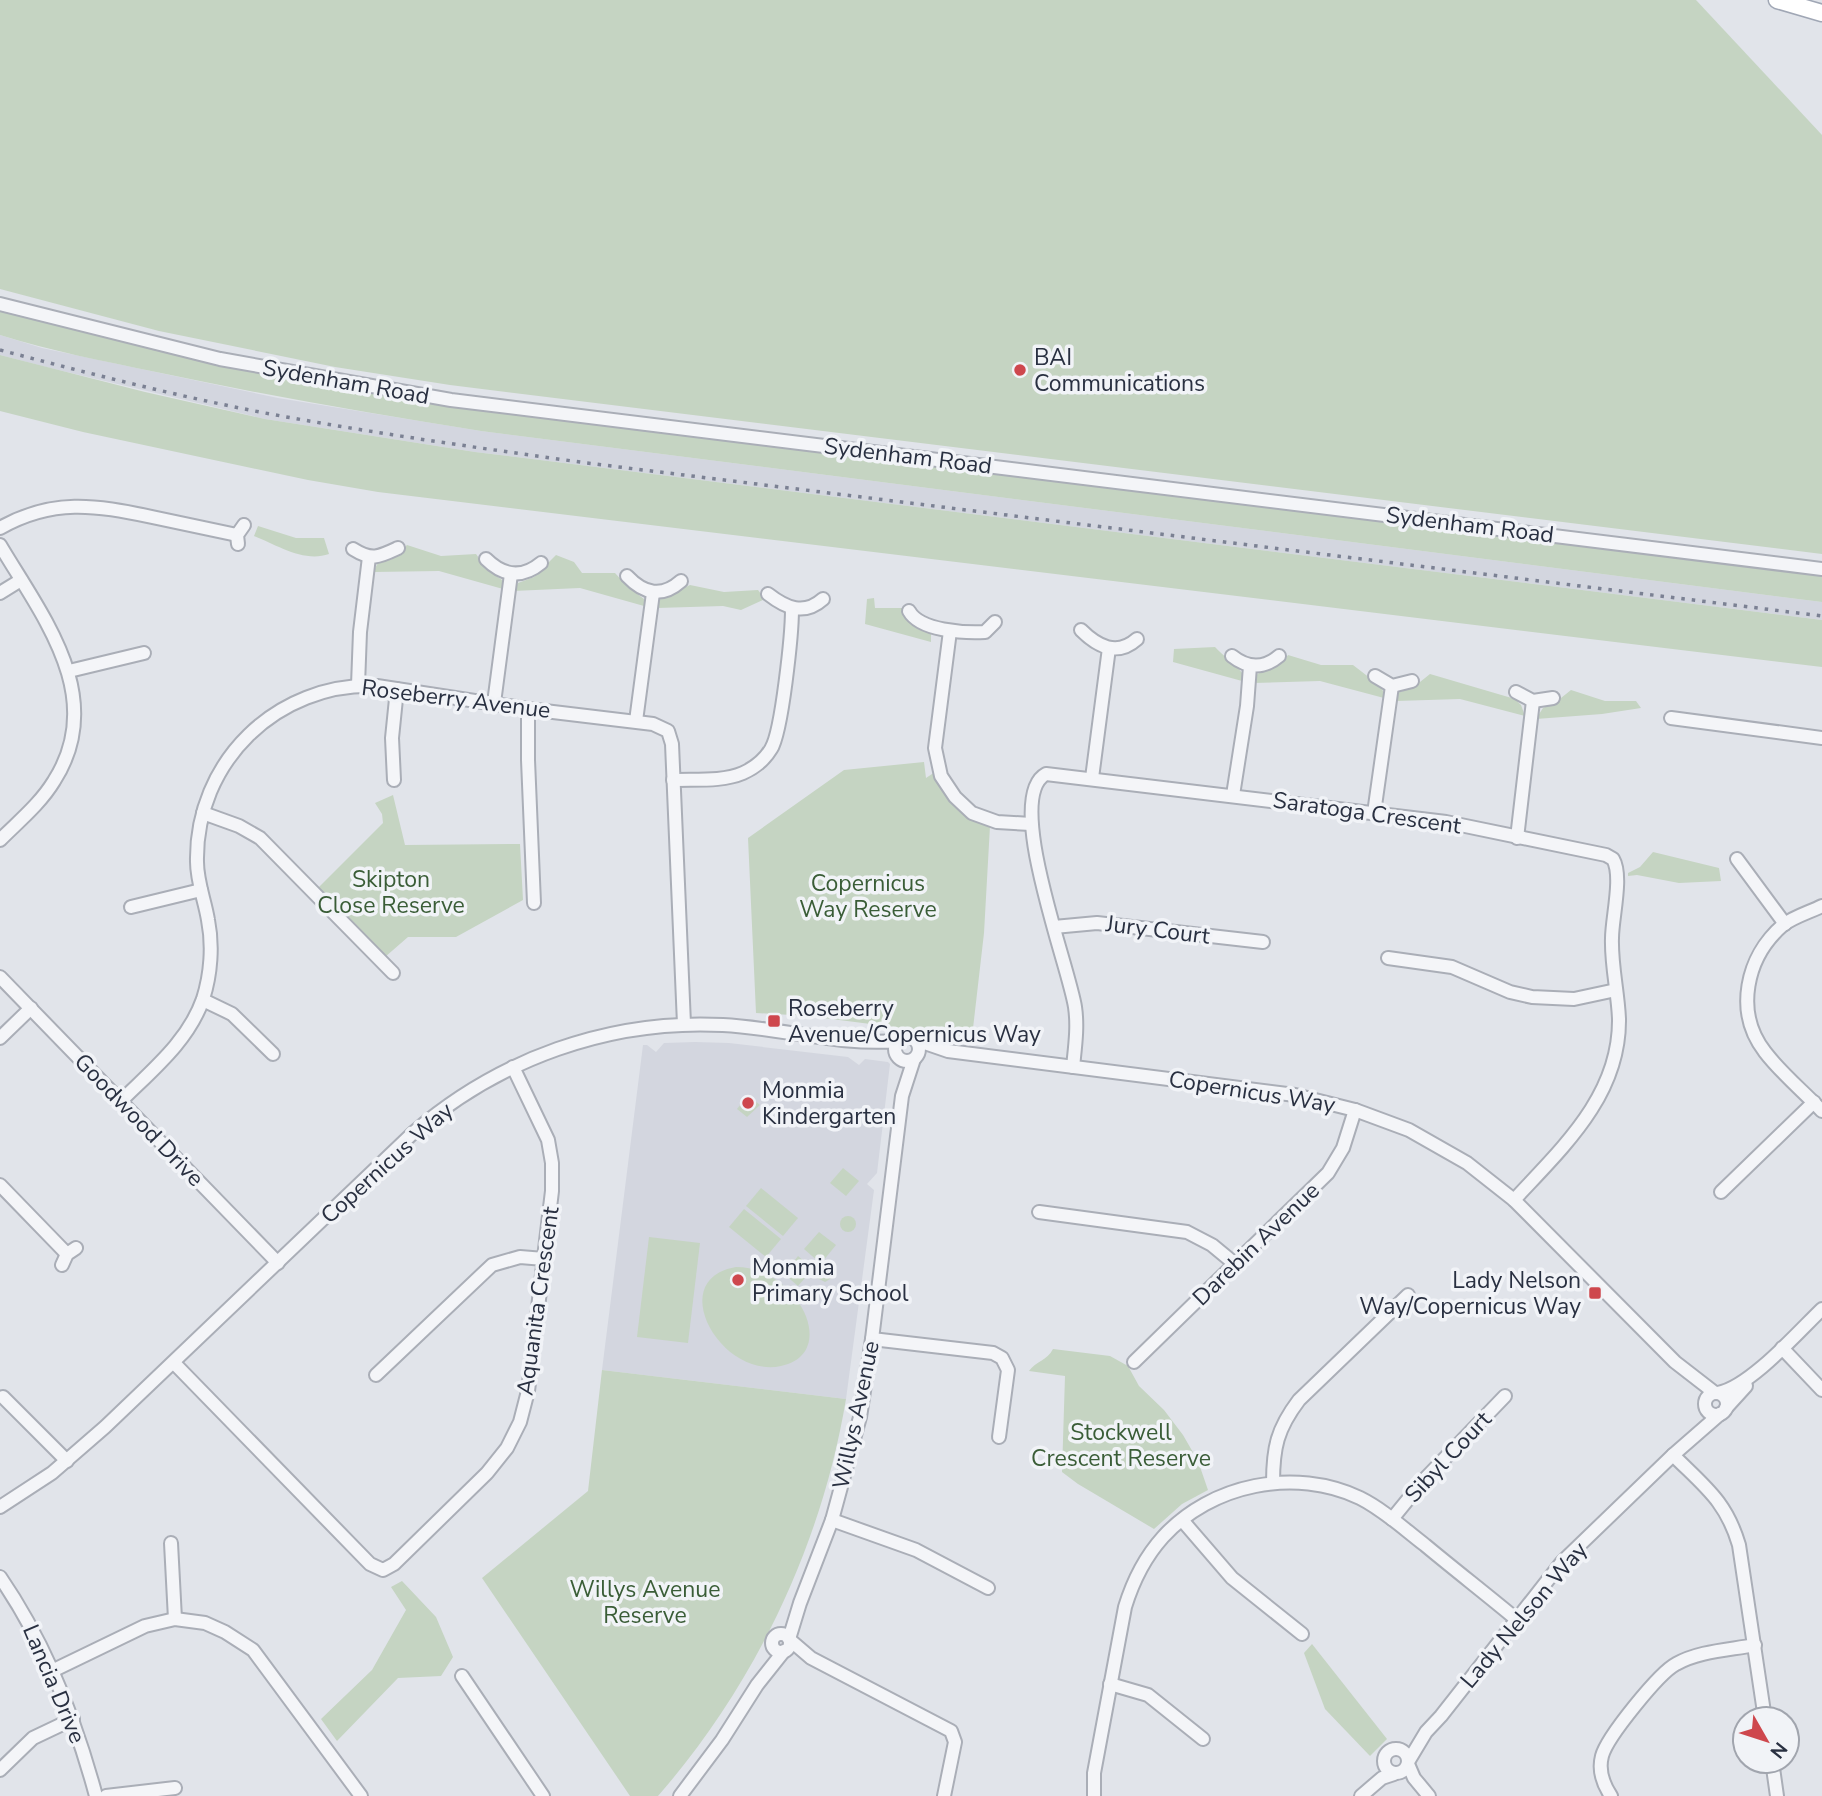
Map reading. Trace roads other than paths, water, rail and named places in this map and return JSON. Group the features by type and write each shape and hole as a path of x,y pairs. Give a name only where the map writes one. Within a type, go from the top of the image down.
{"main road":[{"path":"1777,0 1822,13"}],"street":[{"name":"Sydenham Road","path":"0,304 220,359 451,400 1822,569"},
{"path":"0,528 44,509 77,505 108,508 239,535"},
{"path":"0,545 59,646 69,671 75,719 63,764 45,794 0,840"},
{"path":"353,549 369,557 383,555 398,548"},
{"path":"358,685 360,632 369,557"},
{"path":"486,559 511,574 524,573 541,563"},
{"path":"494,704 511,574"},
{"path":"627,576 635,584 653,593 667,591 681,582"},
{"path":"0,593 21,580"},
{"path":"636,721 653,593"},
{"path":"768,594 792,609 810,608 823,599"},
{"path":"673,780 741,774 753,768 773,747 779,722 792,609"},
{"path":"909,611 919,623 950,631 985,632 995,622"},
{"path":"1081,630 1094,642 1109,648 1122,648 1137,639"},
{"path":"950,631 935,748 941,776 954,797 972,813 997,822 1031,824"},
{"path":"1092,778 1109,648"},
{"path":"69,671 144,653"},
{"path":"1232,656 1250,666 1270,663 1279,656"},
{"path":"1233,795 1247,706 1250,666"},
{"path":"1375,676 1392,687 1412,681"},
{"name":"Roseberry Avenue","path":"120,1102 181,1039 203,1000 208,979 211,940 197,865 197,839 208,796 225,762 258,726 286,708 315,695 358,685 636,721 659,725 668,731 672,744 684,1024"},
{"path":"1374,813 1392,687"},
{"path":"394,780 392,738 397,689"},
{"path":"1516,692 1533,701 1553,698"},
{"path":"1517,838 1533,701"},
{"path":"528,709 534,903"},
{"path":"1669,717 1822,738"},
{"name":"Saratoga Crescent","path":"1073,1067 1076,1010 1033,847 1031,824 1034,790 1041,777 1054,774 1092,778 1446,822 1605,855 1613,859 1618,871 1612,947 1618,1039 1615,1057 1600,1096 1578,1129 1514,1200"},
{"path":"203,813 260,838 393,972"},
{"path":"1737,859 1784,924"},
{"path":"130,907 201,890"},
{"path":"1721,1192 1818,1107 1764,1051 1753,1027 1746,996 1752,965 1767,942 1784,924 1822,906"},
{"name":"Jury Court","path":"1054,927 1097,923 1262,942"},
{"path":"1388,958 1452,967 1510,992 1532,997 1574,999 1616,990"},
{"name":"Goodwood Drive","path":"0,977 278,1263"},
{"path":"203,1000 232,1014 274,1054"},
{"path":"0,1038 31,1009"},
{"name":"Copernicus Way","path":"0,1507 67,1461 431,1118 463,1095 513,1067 554,1049 609,1034 684,1024 723,1025 864,1042 898,1051"},
{"path":"905,1037 916,1040 919,1049 916,1057 904,1060 898,1051 905,1037"},
{"name":"Copernicus Way","path":"916,1040 948,1051 1275,1092 1355,1110 1409,1130 1451,1152 1514,1200 1675,1362 1705,1406"},
{"name":"Willys Avenue","path":"680,1796 722,1740 783,1644 832,1520 860,1417 872,1339 902,1096 898,1051"},
{"name":"Copernicus Way","path":"916,1057 948,1051"},
{"name":"Willys Avenue","path":"902,1096 916,1057"},
{"name":"Aquanita Crescent","path":"173,1363 370,1564 385,1570 394,1564 487,1473 507,1448 520,1422 528,1391 552,1191 548,1140 513,1067"},
{"name":"Darebin Avenue","path":"1134,1362 1328,1173 1343,1148 1355,1110"},
{"path":"0,1185 68,1256"},
{"path":"1037,1213 1187,1233 1212,1245 1234,1264"},
{"path":"376,1376 492,1265 520,1257 544,1259"},
{"path":"1273,1483 1273,1452 1288,1415 1299,1400 1408,1295"},
{"name":"Lady Nelson Way","path":"1716,1393 1725,1392 1742,1382 1822,1309"},
{"path":"872,1339 993,1353 1002,1357 1008,1370 999,1437"},
{"path":"1782,1348 1822,1390"},
{"name":"Lady Nelson Way","path":"1408,1763 1426,1732 1569,1555 1685,1443 1723,1411 1737,1394 1761,1374 1782,1348"},
{"name":"Copernicus Way","path":"1675,1362 1716,1393"},
{"path":"1716,1393 1725,1399 1723,1411 1710,1414 1705,1406 1708,1396 1716,1393"},
{"name":"Sibyl Court","path":"1392,1519 1423,1481 1505,1396"},
{"path":"3,1397 67,1461"},
{"name":"Lady Nelson Way","path":"1685,1443 1697,1428 1705,1406"},
{"path":"1673,1455 1723,1505 1733,1525 1739,1545 1763,1705"},
{"path":"1094,1796 1094,1773 1131,1589 1154,1548 1182,1520 1223,1496 1245,1488 1273,1483 1335,1489 1370,1504 1392,1519 1517,1619"},
{"path":"832,1520 916,1550 988,1588"},
{"path":"1182,1520 1232,1578 1303,1634"},
{"path":"171,1544 174,1619"},
{"name":"Lancia Drive","path":"0,1577 23,1611 54,1670 73,1719 96,1796"},
{"path":"54,1670 145,1626 174,1619 205,1623 253,1650 361,1796"},
{"path":"783,1644 951,1731 956,1742 944,1796"},
{"path":"1611,1796 1602,1782 1601,1757 1608,1741 1658,1679 1673,1665 1689,1658 1755,1645"},
{"path":"462,1676 543,1796"},
{"path":"1110,1684 1148,1695 1202,1739"},
{"path":"0,1770 33,1738 73,1719"},
{"name":"Lady Nelson Way","path":"1393,1749 1426,1732"},
{"path":"1364,1793 1387,1753 1393,1749 1404,1752 1425,1792"},
{"path":"1383,1760 1385,1768 1425,1792"},
{"path":"1364,1793 1382,1778 1404,1770 1408,1763"},
{"path":"1774,1775 1777,1796"},
{"path":"106,1796 175,1788"}],"railway":[{"path":"0,350 132,384 265,413 466,446 1822,616"}],"place":[{"name":"BAI Communications","path":"1020,370"},
{"name":"Roseberry Avenue/Copernicus Way","path":"774,1021"},
{"name":"Monmia Kindergarten","path":"748,1103"},
{"name":"Monmia Primary School","path":"738,1280"},
{"name":"Lady Nelson Way/Copernicus Way","path":"1595,1293"}],"park label":[{"name":"Skipton Close Reserve","path":"391,892"},
{"name":"Copernicus Way Reserve","path":"868,896"},
{"name":"Stockwell Crescent Reserve","path":"1121,1445"},
{"name":"Willys Avenue Reserve","path":"645,1602"}]}
